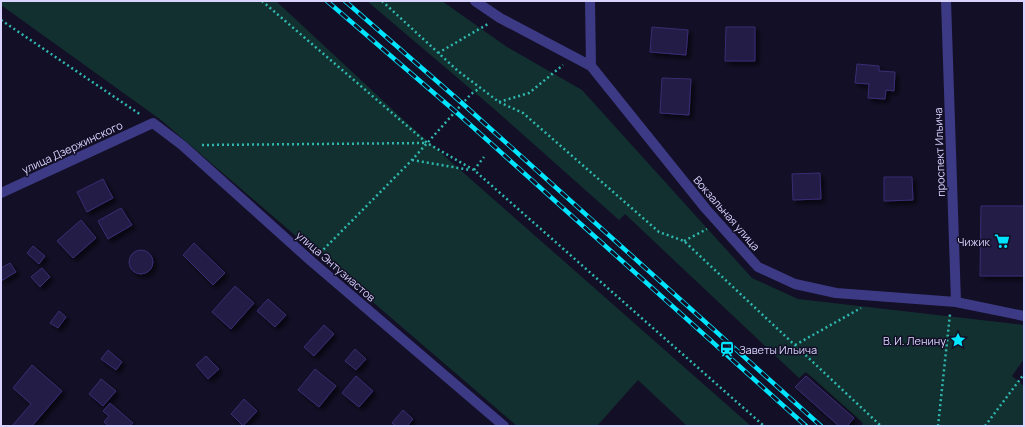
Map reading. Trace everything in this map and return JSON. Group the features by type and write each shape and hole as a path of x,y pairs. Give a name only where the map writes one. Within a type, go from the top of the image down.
{"street":[{"name":"Вокзальная улица","path":"475,1 500,18 591,66 719,224 758,267 795,284 836,293 953,302 1024,316"},
{"path":"590,1 591,66"},
{"name":"проспект Ильича","path":"946,1 953,302"},
{"name":"улица Энтузиастов","path":"153,123 182,145 311,262 504,426"},
{"name":"улица Дзержинского","path":"1,193 153,123"}],"path":[{"path":"262,1 427,143 474,170 764,426"},
{"path":"382,1 458,71 499,102 523,113 660,232 684,241 881,426"},
{"path":"438,53 500,18"},
{"path":"1,20 153,123"},
{"path":"499,102 530,93 573,56"},
{"path":"311,262 412,160 471,94 480,88"},
{"path":"182,145 427,143"},
{"path":"474,170 484,157"},
{"path":"412,160 474,170"},
{"path":"684,241 719,224"},
{"path":"795,345 880,297"},
{"path":"938,426 953,302"},
{"path":"985,426 1024,374"}],"green space":[{"path":"1,1 276,1 406,122 751,426 687,426 638,380 597,426 517,426 161,120 1,5"},
{"path":"367,1 442,1 507,47 582,90 752,278 798,299 1024,325 1024,359 1012,376 1024,386 1024,426 861,426 863,423 806,372 799,378 625,214 619,220 493,108"}],"building":[{"path":"652,27 688,30 686,55 650,52"},
{"path":"726,27 755,27 755,61 725,61"},
{"path":"857,64 879,66 879,71 895,72 894,91 886,90 885,99 868,98 869,84 855,83"},
{"path":"662,78 691,79 689,115 660,113"},
{"path":"820,173 821,199 793,200 792,174"},
{"path":"884,177 912,177 913,200 884,201"},
{"path":"103,179 113,198 87,212 77,192"},
{"name":"Чижик","path":"981,206 1024,206 1024,276 980,276"},
{"path":"121,208 132,225 108,239 98,221"},
{"path":"81,220 96,238 73,258 57,241"},
{"path":"194,243 225,273 213,285 183,255"},
{"path":"33,246 45,256 39,264 27,253"},
{"path":"141,250 150,253 153,262 150,271 141,274 132,271 129,262 132,253"},
{"path":"10,263 16,272 1,281 1,268"},
{"path":"42,268 50,277 40,287 31,277"},
{"path":"235,286 254,303 231,329 212,312"},
{"path":"268,299 286,315 275,327 257,311"},
{"path":"59,311 66,317 58,328 50,323"},
{"path":"324,325 334,334 314,356 304,347"},
{"path":"355,349 366,359 356,370 345,361"},
{"path":"108,350 122,362 116,370 101,359"},
{"path":"206,356 219,369 208,379 196,365"},
{"path":"32,365 62,391 32,426 12,426 31,404 13,388"},
{"path":"315,369 336,386 319,407 298,390"},
{"path":"356,376 373,391 359,407 342,393"},
{"path":"806,376 854,418 847,426 839,426 795,387"},
{"path":"101,379 116,391 103,406 89,394"},
{"path":"244,399 257,411 243,426 231,414"},
{"path":"110,403 133,423 130,426 109,426 104,422 109,416 103,411"},
{"path":"403,410 413,419 407,426 396,426 392,423"}],"railway":[{"path":"327,1 456,112 806,426"},
{"path":"345,1 463,104 821,426"}],"place":[{"name":"Чижик","path":"1002,241"},
{"name":"В. И. Ленину","path":"958,340"},
{"name":"Заветы Ильича","path":"727,349"}]}
